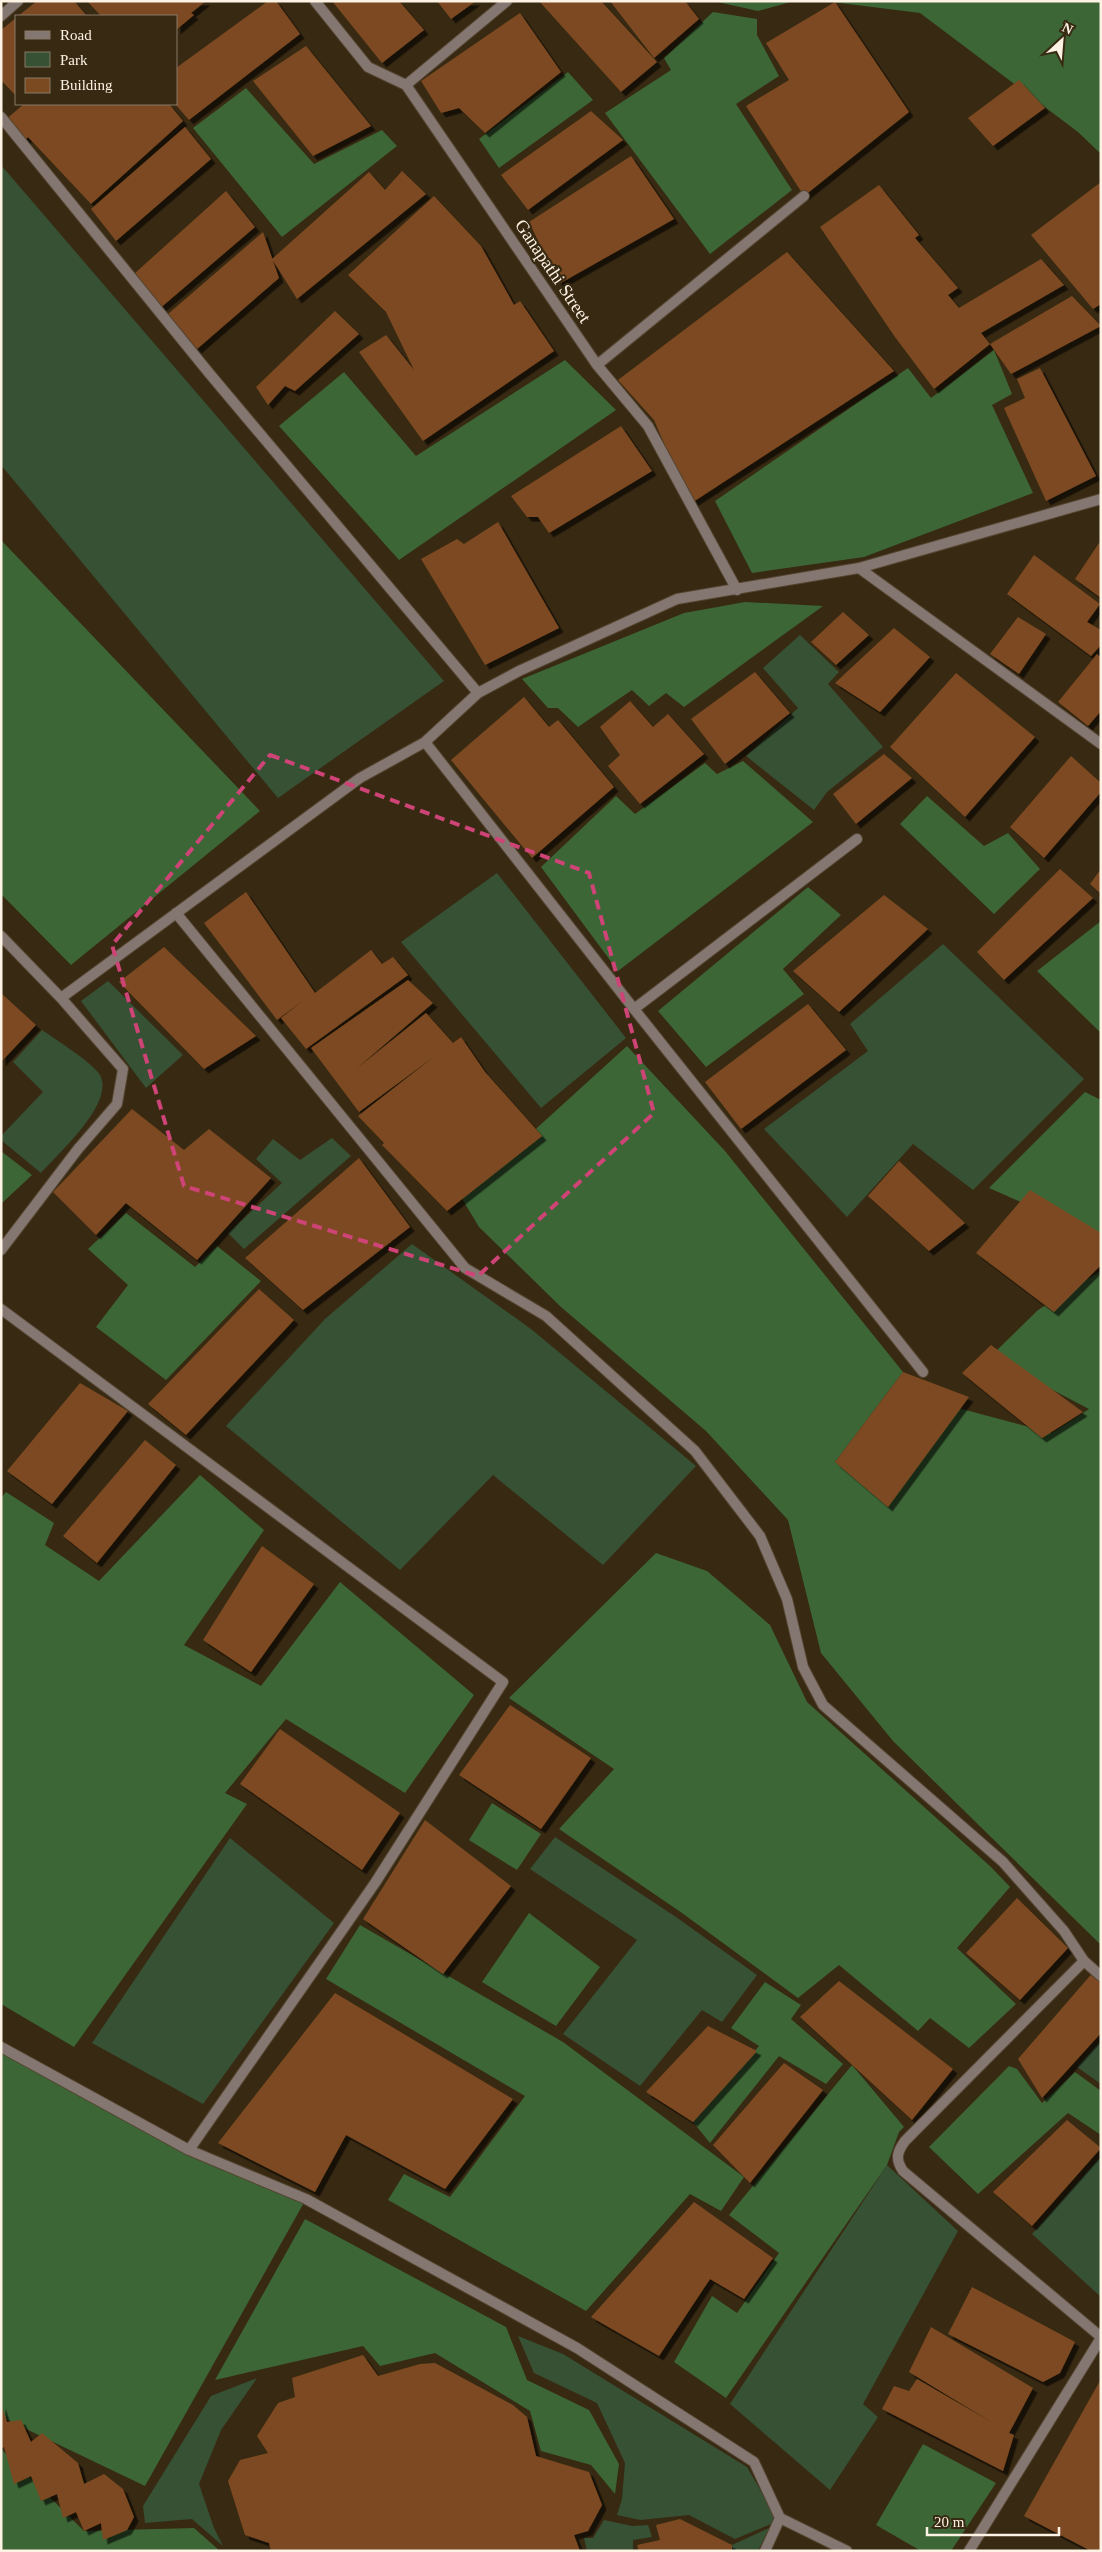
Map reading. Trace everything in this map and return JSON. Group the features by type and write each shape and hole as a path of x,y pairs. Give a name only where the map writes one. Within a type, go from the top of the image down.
{"street":[{"path":"1,16 18,1"},
{"path":"315,1 368,67 406,85 507,1"},
{"name":"Ganapathi Street","path":"406,85 597,365 648,426 737,590"},
{"path":"1,117 209,373 478,693"},
{"path":"597,365 804,196"},
{"path":"61,998 360,778 425,742 478,693 519,672 677,599 859,568 1101,499"},
{"path":"859,568 1101,744"},
{"path":"425,742 634,1009 924,1372"},
{"path":"634,1009 857,839"},
{"path":"176,913 465,1268 546,1316 695,1451 760,1536 787,1599 803,1667 824,1705 1003,1862 1064,1931 1084,1961 1101,1976"},
{"path":"1,936 61,998 123,1069 116,1104 78,1149 1,1250"},
{"path":"1,1309 503,1682 375,1883 189,2150"},
{"path":"969,2551 1101,2338 902,2172 897,2155 905,2141 1084,1961"},
{"path":"1,2047 189,2150 306,2199 577,2348 754,2462 780,2518 847,2551"},
{"path":"765,2551 780,2518"}],"highlighted area":[{"path":"270,755 589,873 654,1113 478,1276 184,1186 112,945"}],"green space":[{"path":"713,1 794,1 758,11"},
{"path":"824,1 1101,1 1101,154 1078,132 920,13"},
{"path":"713,12 757,19 757,35 779,76 736,104 792,190 710,254 605,113 671,70 664,58"},
{"path":"568,72 593,100 499,168 479,139"},
{"path":"246,88 314,164 382,130 397,146 282,237 193,128"},
{"path":"1,165 444,681 278,798 1,465"},
{"path":"994,350 1012,394 992,405 1033,493 864,557 752,573 715,501 908,368 931,398"},
{"path":"565,360 616,410 399,560 279,426 344,372 416,456"},
{"path":"1,540 260,811 71,965 1,894"},
{"path":"745,602 823,606 684,707 666,693 649,706 632,690 578,727 558,708 548,708 522,679 684,613"},
{"path":"800,635 839,672 828,684 883,747 827,792 814,810 746,756 798,708 763,668"},
{"path":"743,761 813,822 618,971 541,867 616,796 635,814 705,763 717,774"},
{"path":"927,796 984,846 1008,833 1040,869 994,914 900,824"},
{"path":"497,873 626,1038 541,1108 401,942"},
{"path":"808,887 841,915 783,969 804,994 706,1067 658,1011"},
{"path":"1101,921 1101,1033 1037,971"},
{"path":"943,944 1084,1079 973,1190 913,1144 847,1217 764,1129 868,1051 850,1024"},
{"path":"108,981 183,1055 146,1088 81,1001"},
{"path":"42,1030 90,1064 100,1075 103,1086 100,1099 93,1113 72,1141 41,1173 1,1140 1,1136 43,1092 13,1062"},
{"path":"627,1046 725,1151 903,1372 835,1462 888,1500 947,1405 1052,1433 1089,1409 990,1357 1038,1310 1101,1271 1101,1945 893,1741 821,1653 788,1520 706,1431 561,1307 479,1227 461,1197"},
{"path":"1085,1092 1101,1100 1101,1237 989,1188"},
{"path":"332,1138 351,1156 244,1249 228,1233 282,1183 256,1159 273,1139 300,1160"},
{"path":"1,1151 32,1175 1,1204"},
{"path":"126,1213 195,1267 217,1246 261,1281 166,1380 96,1327 128,1285 88,1249"},
{"path":"412,1244 531,1329 696,1466 603,1565 493,1475 400,1570 226,1426 325,1319"},
{"path":"200,1475 264,1530 184,1645 261,1686 340,1582 474,1695 405,1793 286,1719 225,1793 247,1804 74,2047 1,2004 1,1498 6,1492 54,1523 45,1545 99,1581"},
{"path":"656,1553 707,1571 770,1625 807,1702 991,1867 1010,1887 957,1948 1016,2004 969,2048 930,2018 918,2031 839,1965 798,1998 682,1913 559,1829 614,1769 509,1698"},
{"path":"492,1803 541,1834 517,1870 469,1840"},
{"path":"555,1837 676,1917 757,1975 722,2022 702,2010 640,2086 563,2034 637,1940 530,1869"},
{"path":"230,1838 334,1923 203,2104 92,2043"},
{"path":"529,1913 600,1967 556,2026 482,1982"},
{"path":"360,1925 563,2042 744,2177 721,2211 690,2194 586,2311 388,2200 404,2174 450,2197 525,2096 326,1979"},
{"path":"765,1982 801,2005 791,2019 843,2064 826,2084 779,2056 710,2143 693,2122 759,2046 731,2028"},
{"path":"1101,2040 1101,2084 1077,2067"},
{"path":"1,2047 189,2150 306,2199 145,2486 1,2417"},
{"path":"852,2065 904,2127 899,2132 887,2165 726,2398 674,2362 712,2296 737,2313 779,2253 729,2215"},
{"path":"1009,2066 1017,2069 1042,2103 1075,2072 1101,2091 1101,2135 1068,2113 978,2194 929,2147"},
{"path":"1101,2156 1101,2297 1032,2234"},
{"path":"887,2165 958,2231 863,2404 878,2417 830,2490 730,2404"},
{"path":"305,2219 506,2327 527,2380 589,2410 619,2464 615,2494 591,2465 541,2451 530,2411 435,2353 380,2366 363,2346 215,2380"},
{"path":"518,2336 563,2354 747,2467 776,2517 771,2524 735,2539 689,2515 640,2520 617,2515 622,2499 625,2463 597,2403 534,2373"},
{"path":"257,2378 221,2430 199,2484 214,2528 223,2546 192,2519 145,2523 143,2506 211,2396"},
{"path":"923,2444 996,2483 951,2551 921,2551 876,2525"},
{"path":"1,2449 84,2531 194,2528 220,2551 1,2551"},
{"path":"604,2520 632,2526 648,2525 652,2537 633,2540 633,2551 587,2551 584,2538 593,2538"},
{"path":"769,2528 758,2551 732,2551 732,2545"}],"building":[{"path":"37,1 74,1 86,15 19,15"},
{"path":"87,1 206,1 191,13 194,15 178,28 178,15 100,15"},
{"path":"268,1 276,1 300,34 189,120 176,105 178,105 178,67"},
{"path":"332,1 399,1 424,30 382,63"},
{"path":"437,1 476,1 451,19"},
{"path":"539,1 601,1 657,62 621,92"},
{"path":"610,1 685,1 699,19 654,58"},
{"path":"835,2 909,112 804,196 746,106 789,80 766,43"},
{"path":"520,13 561,72 485,133 459,108 441,113 421,81"},
{"path":"15,19 15,95 1,80 1,30"},
{"path":"306,46 371,126 313,156 253,81"},
{"path":"1019,80 1045,108 993,146 968,118"},
{"path":"23,105 170,105 183,121 91,204 28,137 23,143 4,121"},
{"path":"591,111 623,140 528,210 501,175"},
{"path":"185,127 211,159 116,241 91,209"},
{"path":"631,156 674,219 559,284 529,222"},
{"path":"402,171 426,194 297,299 272,259 369,172 385,190"},
{"path":"1101,182 1101,304 1093,309 1031,235"},
{"path":"879,185 919,235 915,238 958,288 948,295 959,308 1041,259 1064,285 981,333 990,344 934,389 895,337 820,227"},
{"path":"226,191 255,227 158,310 134,274"},
{"path":"434,196 481,246 514,305 520,301 554,351 423,441 359,352 386,335 414,370 386,312 348,275"},
{"path":"263,232 279,278 197,349 168,314"},
{"path":"787,252 894,371 690,504 654,420 618,380"},
{"path":"1072,296 1101,326 1011,374 990,344"},
{"path":"335,311 359,334 295,391 285,386 268,405 256,387"},
{"path":"1040,368 1096,476 1046,501 1004,408 1025,398 1017,379"},
{"path":"621,426 652,471 549,533 538,517 527,517 511,496"},
{"path":"498,522 559,628 485,665 421,559 457,539 464,544"},
{"path":"1099,543 1101,544 1101,598 1075,579"},
{"path":"1034,555 1100,604 1087,622 1101,630 1101,645 1091,656 1007,594"},
{"path":"843,612 869,635 836,665 811,642"},
{"path":"1018,617 1046,634 1019,674 990,654"},
{"path":"894,628 930,657 880,712 835,683"},
{"path":"1097,654 1101,658 1101,711 1088,726 1058,702"},
{"path":"755,672 790,713 725,764 691,719"},
{"path":"956,673 1035,737 965,817 890,747"},
{"path":"524,697 549,727 558,720 614,787 532,858 451,760"},
{"path":"630,701 653,727 668,714 704,754 640,804 608,766 620,755 600,727"},
{"path":"884,754 912,778 856,824 833,794"},
{"path":"1071,756 1101,783 1101,792 1044,858 1010,827"},
{"path":"1060,869 1093,898 1004,980 977,952"},
{"path":"1101,869 1101,894 1090,884"},
{"path":"246,892 315,993 371,950 382,964 393,957 408,975 306,1049 281,1018 304,1000 277,1020 204,923"},
{"path":"884,895 928,929 839,1012 793,971"},
{"path":"164,947 256,1036 204,1069 119,982"},
{"path":"408,980 433,1003 356,1069 426,1013 453,1043 461,1037 485,1072 542,1136 447,1211 382,1145 384,1143 358,1116 435,1056 359,1112 311,1048"},
{"path":"1,993 36,1025 1,1062"},
{"path":"808,1004 846,1050 741,1129 705,1082"},
{"path":"132,1109 184,1150 209,1129 271,1178 197,1260 126,1203 96,1235 53,1192"},
{"path":"359,1158 410,1227 303,1310 245,1258"},
{"path":"899,1161 965,1223 929,1251 868,1196"},
{"path":"1030,1190 1101,1233 1101,1265 1054,1312 976,1253"},
{"path":"259,1289 294,1320 186,1435 148,1404"},
{"path":"991,1345 1083,1412 1042,1438 962,1373"},
{"path":"903,1372 969,1397 888,1507 835,1462"},
{"path":"80,1383 128,1411 52,1504 7,1471"},
{"path":"145,1440 176,1465 97,1563 63,1536"},
{"path":"262,1546 314,1584 251,1672 203,1640"},
{"path":"510,1705 591,1758 541,1829 459,1775"},
{"path":"280,1729 400,1813 362,1870 240,1784"},
{"path":"425,1820 511,1886 443,1974 363,1919"},
{"path":"1017,1898 1068,1948 1020,2000 966,1953"},
{"path":"1095,1970 1101,1976 1101,2033 1042,2098 1018,2059"},
{"path":"839,1981 953,2069 912,2120 800,2017"},
{"path":"335,1993 513,2099 445,2189 346,2135 315,2192 218,2143"},
{"path":"708,2026 757,2051 693,2122 646,2092"},
{"path":"784,2063 823,2090 750,2183 713,2145"},
{"path":"1067,2120 1101,2148 1032,2226 993,2192"},
{"path":"694,2202 773,2258 744,2299 710,2279 659,2356 591,2317"},
{"path":"972,2287 1075,2342 1060,2373 1043,2382 948,2334"},
{"path":"931,2327 1033,2388 1009,2433 1014,2435 1003,2471 882,2409 894,2386 909,2391 917,2379 993,2423 909,2372"},
{"path":"363,2355 378,2376 420,2364 435,2363 513,2405 527,2417 536,2456 589,2472 602,2505 588,2531 574,2535 580,2551 271,2551 269,2543 245,2535 228,2481 240,2460 268,2453 257,2436 278,2403 295,2397 292,2378"},
{"path":"1101,2379 1101,2551 1091,2551 1024,2516"},
{"path":"1,2404 7,2422 21,2420 31,2442 42,2433 78,2463 84,2484 104,2474 123,2489 134,2517 127,2530 103,2540 101,2523 84,2531 76,2512 63,2518 57,2494 41,2501 31,2476 14,2484 4,2447 1,2449"},
{"path":"680,2519 732,2545 732,2551 639,2551 637,2545 660,2540 656,2525"}]}
